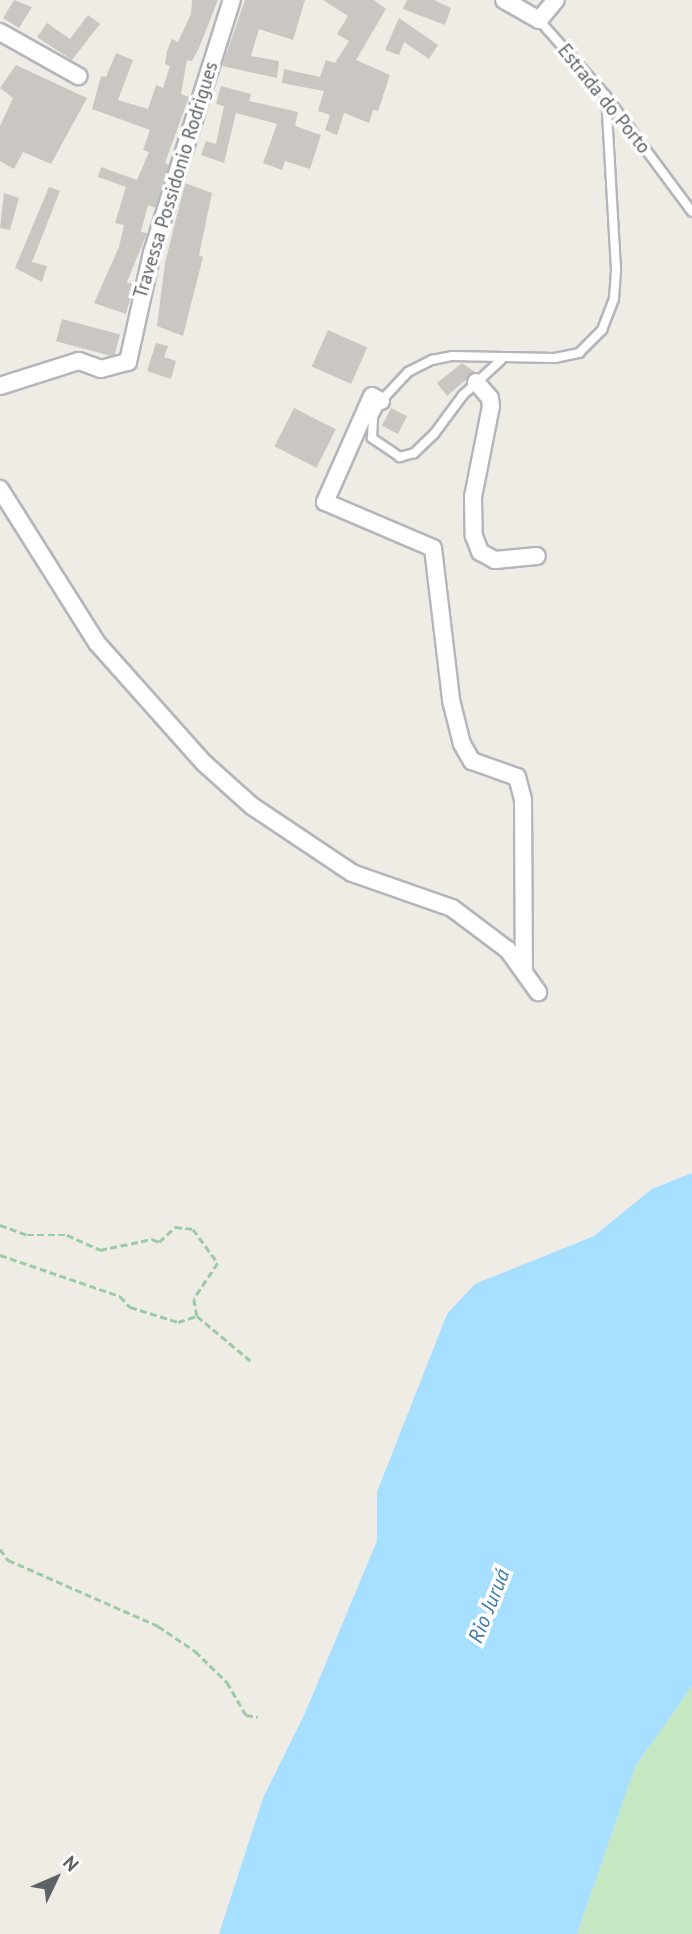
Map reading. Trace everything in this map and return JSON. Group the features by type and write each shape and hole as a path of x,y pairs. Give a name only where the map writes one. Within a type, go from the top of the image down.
{"street":[{"name":"Travessa Possidonio Rodrigues","path":"0,386 79,361 101,369 128,362 152,253 232,0"},
{"name":"Estrada do Porto","path":"503,0 539,20"},
{"path":"539,20 556,0"},
{"path":"0,32 78,76"},
{"path":"476,382 491,398 491,406 473,497 474,537 480,552 495,560 537,555"},
{"path":"381,401 372,396 325,502 433,548 451,699 462,744 472,761 517,777 523,800 524,969"},
{"path":"0,489 97,643 147,703 252,806 352,873 452,908 508,950 538,992"}],"lane":[{"name":"Estrada do Porto","path":"539,20 606,96 692,212"},
{"path":"501,360 476,382 425,444 400,457 372,438 373,417 381,401 408,372 432,360 452,356 501,360 579,353 610,317 616,270 606,96"}],"path":[{"path":"0,1225 27,1235 67,1235 100,1250 152,1239 159,1242 175,1227 192,1229 218,1263 194,1299 197,1316 251,1361"},
{"path":"0,1255 120,1296 130,1307 178,1322 197,1316"},
{"path":"0,1549 8,1560 158,1626 195,1651 227,1682 246,1715 258,1717"}],"green space":[{"path":"692,1686 692,1934 577,1934 635,1767"}],"water":[{"name":"Rio Juruá","path":"692,1173 692,1686 635,1767 577,1934 219,1934 263,1798 305,1713 377,1541 377,1492 447,1314 475,1284 594,1236 652,1189"}],"building":[{"path":"14,0 32,7 19,28 3,18"},
{"path":"192,0 218,0 199,48 192,61 187,60 181,94 189,97 165,163 169,165 155,208 148,205 141,232 147,233 127,282 134,285 126,314 94,303 119,247 124,225 115,223 126,187 98,177 101,167 137,180 149,152 143,150 150,130 92,109 101,76 106,77 116,53 133,60 118,100 148,109 156,85 163,88 170,66 165,64 167,51 172,39 178,42 191,14"},
{"path":"245,0 305,0 293,40 259,29 251,56 279,61 277,78 222,66"},
{"path":"323,0 374,0 386,9 356,60 390,75 378,111 373,110 369,123 344,113 337,135 325,130 330,115 318,111 324,91 282,83 284,69 320,77 326,60 335,63 349,41 337,34 348,16"},
{"path":"407,0 434,0 451,8 445,25 403,9"},
{"path":"88,15 100,24 72,60 37,37 47,23 70,39"},
{"path":"399,18 438,45 429,59 404,42 399,55 385,50"},
{"path":"16,65 87,98 51,164 23,152 14,169 0,161 0,126 13,98 0,88"},
{"path":"221,86 251,94 249,101 298,112 295,126 321,135 310,169 285,161 282,170 263,163 277,124 236,113 224,163 201,155 206,141 216,144 224,106 216,104"},
{"path":"185,183 212,193 199,255 203,257 183,336 157,326 165,263"},
{"path":"49,187 60,191 32,262 47,266 42,282 15,268"},
{"path":"4,193 19,198 10,230 0,228"},
{"path":"62,319 120,335 114,357 56,341"},
{"path":"328,330 367,347 351,384 312,367"},
{"path":"156,343 168,346 164,357 176,361 171,379 147,371"},
{"path":"462,363 475,372 447,396 437,383"},
{"path":"294,408 336,429 316,468 274,446"},
{"path":"391,408 407,416 398,434 382,426"}]}
